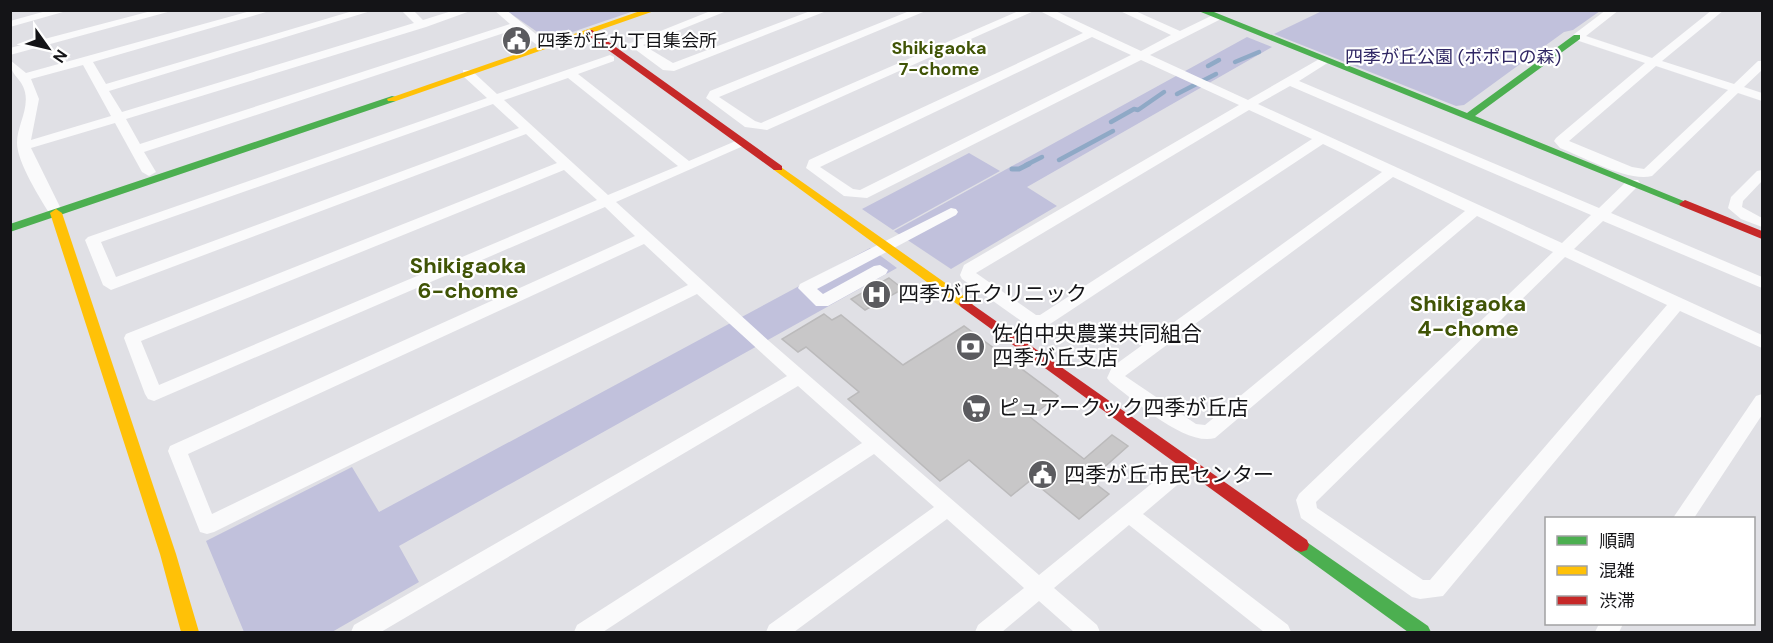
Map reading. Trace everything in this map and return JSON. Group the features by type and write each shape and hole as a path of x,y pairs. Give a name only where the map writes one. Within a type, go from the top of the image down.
{"street":[{"path":"10,24 65,10"},
{"path":"10,52 170,10"},
{"path":"25,77 268,10"},
{"path":"102,89 369,10"},
{"path":"406,10 422,25"},
{"path":"25,146 468,10"},
{"path":"499,10 541,43"},
{"path":"10,228 653,10"},
{"path":"724,10 634,44 667,67 674,66 824,10"},
{"path":"923,10 714,94 712,98 750,124 762,127 1031,10"},
{"path":"1043,10 1762,342"},
{"path":"1123,10 1182,36"},
{"path":"1200,10 1762,235"},
{"path":"1468,117 1614,10"},
{"path":"1719,10 1561,141 1565,145 1629,171 1647,173 1762,64"},
{"path":"1092,33 814,163 813,168 849,193 862,195 1217,18"},
{"path":"136,150 518,26"},
{"path":"589,32 1422,633"},
{"path":"1577,37 1762,97"},
{"path":"528,129 111,285 93,240 610,59"},
{"path":"86,60 148,172"},
{"path":"1322,139 1044,320 1033,321 968,275 969,269 1325,60"},
{"path":"10,63 25,77 32,90 34,102 25,146 27,156 56,213 168,554 190,633"},
{"path":"467,73 799,377 1089,633"},
{"path":"569,74 687,166"},
{"path":"1289,81 1762,283"},
{"path":"566,164 132,338 154,394 743,143"},
{"path":"1392,171 1118,371 1116,378 1191,430 1208,433 1475,210"},
{"path":"1762,174 1736,200 1735,207 1746,216 1762,223"},
{"path":"1633,183 1306,500 1308,512 1420,590 1435,589 1678,303"},
{"path":"880,270 822,302 806,288 951,212"},
{"path":"646,237 177,451 207,526 700,286"},
{"path":"362,633 799,377"},
{"path":"1684,517 1762,401"},
{"path":"585,633 875,444"},
{"path":"986,633 1189,464"},
{"path":"777,633 948,508"},
{"path":"1129,514 1281,633"}],"green space":[{"path":"507,11 634,11 549,40"},
{"name":"四季が丘公園 (ポポロの森)","path":"1322,11 1600,11 1573,30 1564,32 1464,105 1456,106 1274,34"},
{"path":"1247,37 1272,47 1027,187 1057,206 951,269 894,231"},
{"path":"969,153 1000,171 893,230 862,209"},
{"path":"870,248 897,268 399,546 419,582 332,632 244,632 206,541 352,467 379,512"}],"building":[{"name":"四季が丘クリニック","path":"889,278 903,289 865,310 851,299"},
{"path":"824,314 832,320 841,315 903,365 964,326 1058,396 1030,417 1084,459 1112,435 1128,446 1092,481 1109,494 1079,519 1031,480 1011,496 969,460 940,481 848,399 859,392 806,347 798,352 782,339"}],"waterway":[{"path":"1235,62 1259,52"},
{"path":"1208,66 1219,60"},
{"path":"1177,94 1216,74"},
{"path":"1111,122 1134,109 1138,110 1164,92"},
{"path":"1059,160 1113,131"},
{"path":"1026,165 1042,157"},
{"path":"1012,169 1019,169 1029,164"}],"traffic: fast":[{"path":"1200,10 1685,204"},
{"path":"1468,117 1577,37"},
{"path":"10,228 392,99"},
{"path":"1301,545 1422,632"}],"traffic: slow":[{"path":"392,99 653,10"},
{"path":"778,168 966,304"},
{"path":"56,213 168,554 190,632"}],"traffic: jam":[{"path":"589,32 778,168"},
{"path":"1685,204 1762,235"},
{"path":"966,304 1301,545"}],"place":[{"name":"四季が丘九丁目集会所","path":"516,41"},
{"name":"四季が丘クリニック","path":"877,294"},
{"name":"佐伯中央農業共同組合 四季が丘支店","path":"971,346"},
{"name":"ピュアークック四季が丘店","path":"977,408"},
{"name":"四季が丘市民センター","path":"1043,475"}],"district":[{"name":"Shikigaoka 7-chome","path":"939,58"},
{"name":"Shikigaoka 6-chome","path":"468,278"},
{"name":"Shikigaoka 4-chome","path":"1468,316"}]}
